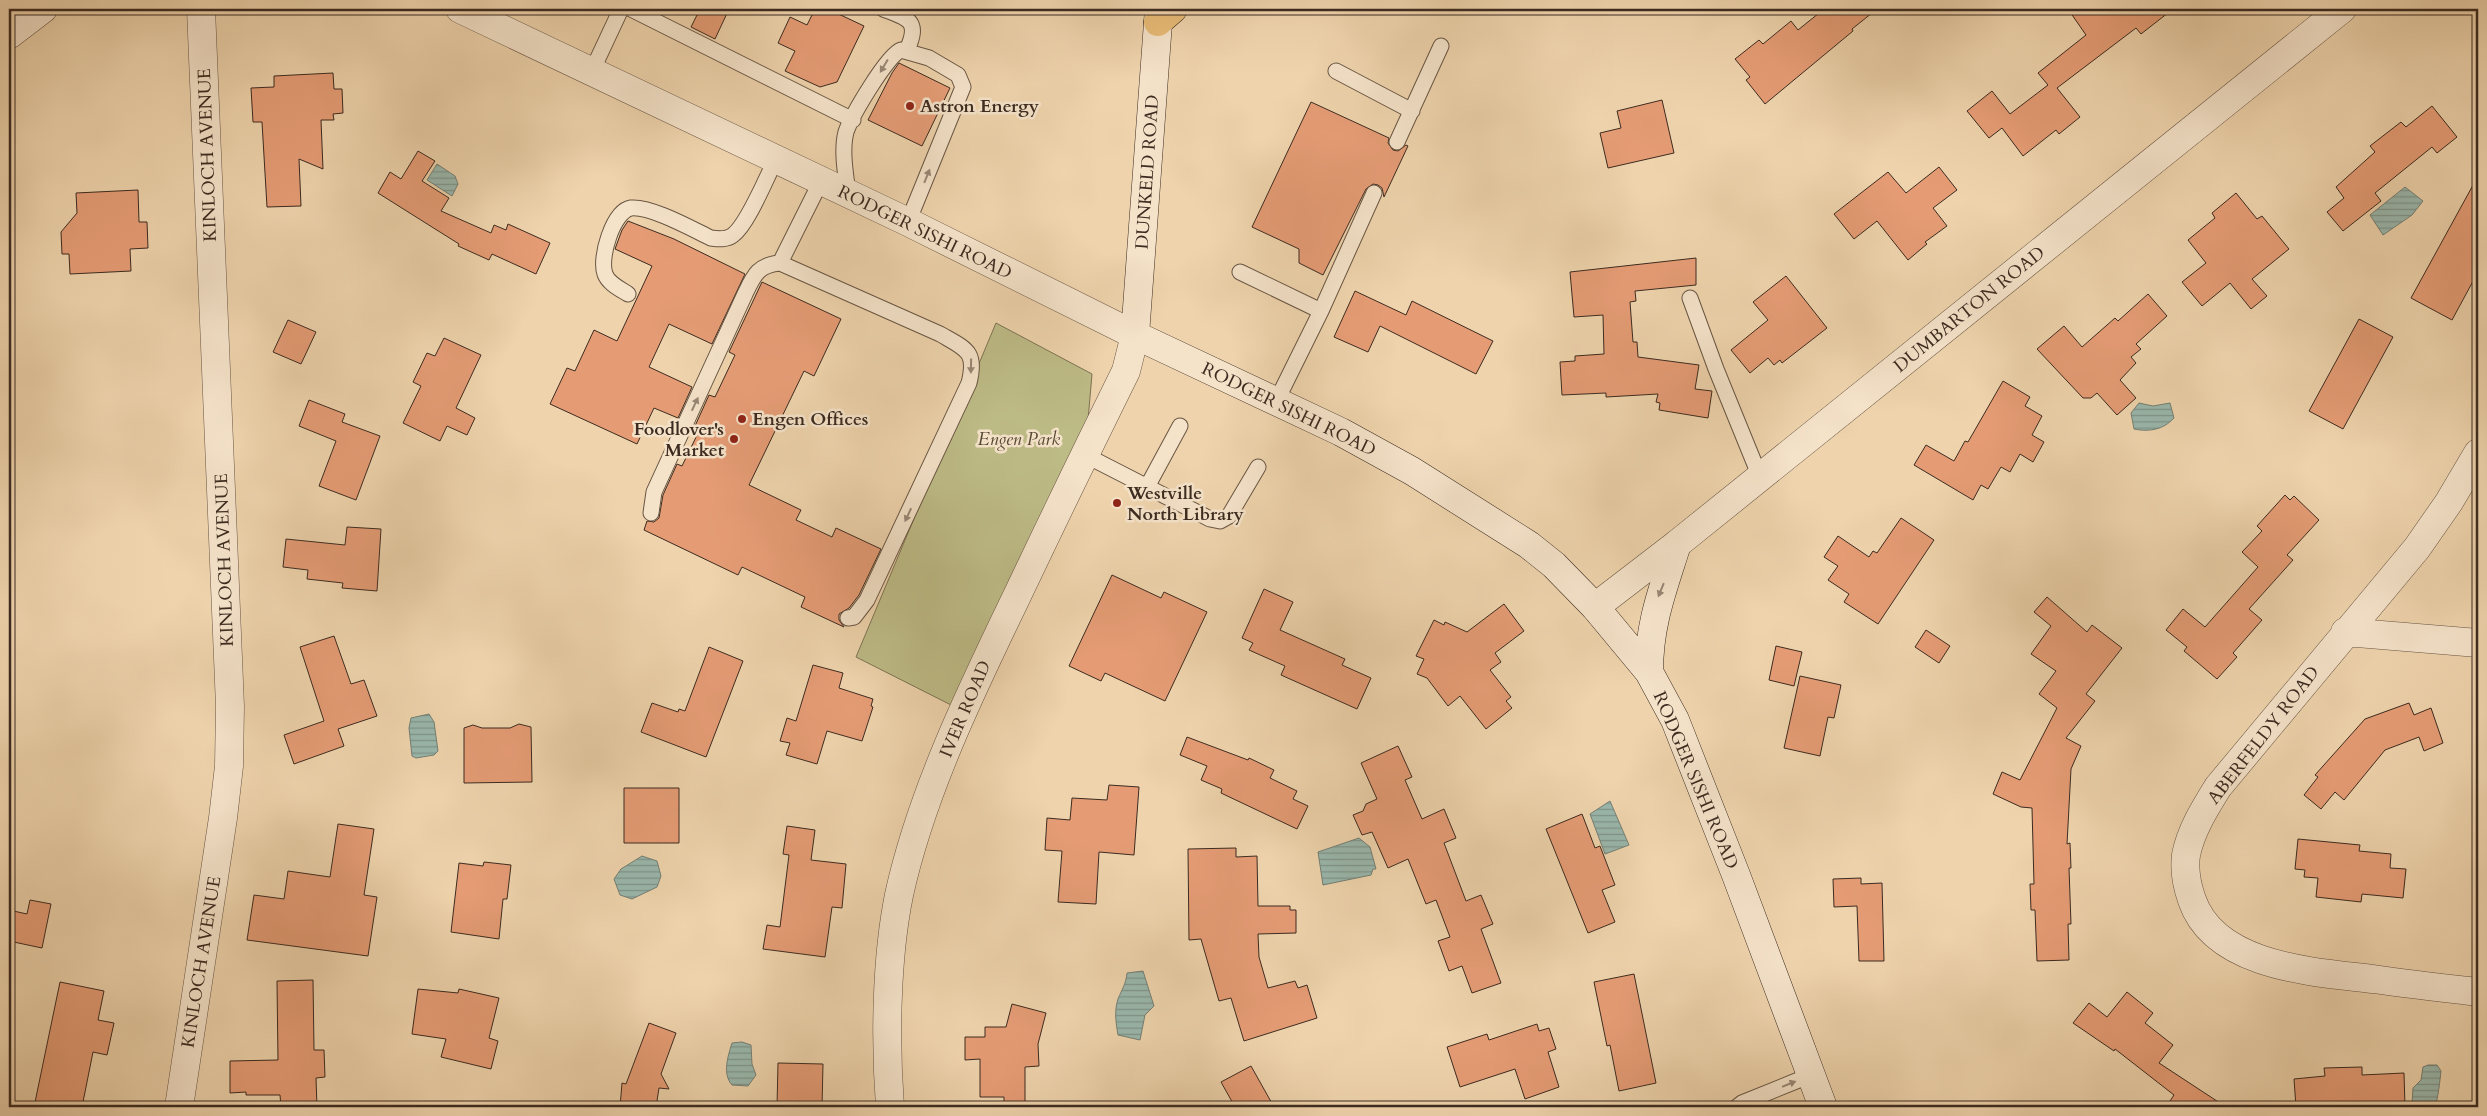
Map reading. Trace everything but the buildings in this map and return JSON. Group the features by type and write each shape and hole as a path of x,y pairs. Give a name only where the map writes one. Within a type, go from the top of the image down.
{"street":[{"path":"9,35 44,9"},
{"name":"KINLOCH AVENUE","path":"179,1107 223,818 230,748 230,696 200,9"},
{"name":"RODGER SISHI ROAD","path":"460,9 908,222 1135,335 1341,432 1412,471 1529,545 1554,565 1595,607 1649,672 1675,720 1736,875 1823,1107"},
{"name":"DUMBARTON ROAD","path":"1595,607 1677,544 2342,9"},
{"name":"DUNKELD ROAD","path":"1135,335 1163,13"},
{"name":"IVER ROAD","path":"890,1107 890,955 900,894 915,839 931,790 975,682 1126,371 1135,335"},
{"name":"ABERFELDY ROAD","path":"2478,453 2449,502 2417,548 2345,632 2218,787 2204,810 2186,855 2188,888 2195,909 2204,924 2218,937 2245,954 2279,966 2314,972 2478,992"},
{"path":"1649,672 1649,651 1658,599 1677,544"},
{"path":"2345,632 2478,643"}],"lane":[{"path":"592,71 621,9"},
{"path":"631,9 853,120"},
{"path":"883,9 905,16 910,21 913,28 913,38 907,50"},
{"path":"1397,142 1441,46"},
{"path":"848,194 846,133 888,59 895,52 907,50 929,58 955,72 962,80 963,87 908,222"},
{"path":"1336,71 1412,111"},
{"path":"628,294 607,280 602,264 606,243 623,211 630,208 646,210 710,238 718,239 732,236 745,220 776,159"},
{"path":"780,263 821,181"},
{"path":"1276,402 1321,311 1374,193"},
{"path":"651,513 654,492 758,270 768,264 780,263 940,334 965,348 970,354 973,368 969,383 867,600 854,617 848,618"},
{"path":"1240,272 1321,311"},
{"path":"1690,298 1716,369 1760,477"},
{"path":"1147,486 1180,426"},
{"path":"1085,455 1210,519 1220,521 1229,516 1258,467"},
{"path":"1737,1107 1811,1075"}],"green space":[{"name":"Engen Park","path":"996,323 1092,374 1085,455 963,711 856,657"}],"shaded area":[{"path":"437,164 455,176 458,184 452,196 427,180"},
{"path":"2405,187 2423,201 2412,215 2383,235 2370,215"},
{"path":"2139,403 2153,406 2170,403 2174,418 2160,428 2134,429 2131,413"},
{"path":"429,714 434,722 438,751 434,755 416,758 412,756 409,728 411,718"},
{"path":"1610,801 1629,845 1605,854 1590,814"},
{"path":"1359,838 1370,847 1376,869 1373,869 1371,875 1323,885 1318,852"},
{"path":"642,856 657,861 661,876 657,887 632,899 620,895 614,879 621,869"},
{"path":"1143,971 1154,1006 1145,1015 1140,1040 1118,1035 1116,1012 1118,999 1127,973"},
{"path":"742,1042 751,1045 752,1064 756,1075 748,1086 732,1085 727,1076 727,1065 732,1043"},
{"path":"2437,1065 2441,1071 2436,1104 2435,1107 2416,1107 2412,1104 2413,1088 2421,1080 2423,1067"}],"place":[{"name":"Astron Energy","path":"910,106"},
{"name":"Engen Offices","path":"742,419"},
{"name":"Foodlover's Market","path":"734,439"},
{"name":"Westville North Library","path":"1117,503"}]}
